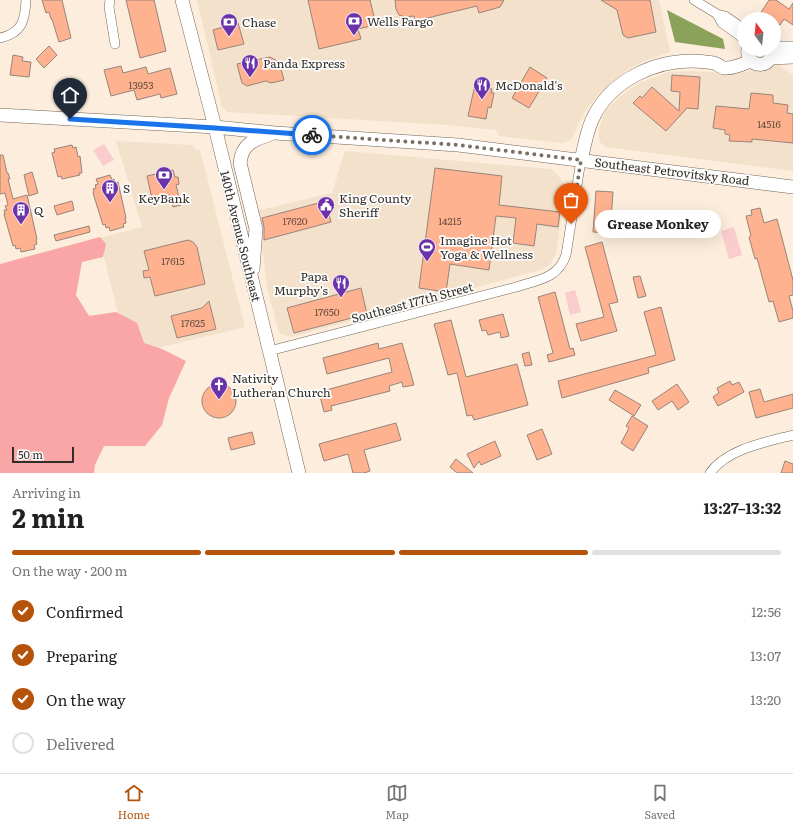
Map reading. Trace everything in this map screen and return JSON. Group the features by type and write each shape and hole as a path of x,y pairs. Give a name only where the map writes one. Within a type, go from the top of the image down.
{"main road":[{"name":"140th Avenue Southeast","path":"182,0 215,128 299,473"},
{"path":"781,48 793,48"},
{"path":"781,54 793,57"},
{"path":"581,160 595,114 608,96 621,84 643,71 661,65 681,61 714,63 724,68 730,68 746,56"},
{"path":"751,56 758,65 769,61 770,56"},
{"name":"Southeast Petrovitsky Road","path":"0,115 458,145 793,187"},
{"path":"252,281 256,229 240,163 241,156 250,143 275,133"}],"street":[{"path":"0,38 14,34 19,28 25,18 26,0"},
{"path":"110,0 109,7 116,44"},
{"path":"694,0 717,14 725,16 737,24"},
{"path":"717,14 722,23 737,34"},
{"name":"Southeast 177th Street","path":"269,351 547,278 558,270 566,255 581,160"},
{"path":"710,473 729,457 744,450 759,444 793,435"}],"shaded area":[{"path":"197,0 659,0 670,52 630,68 613,81 593,101 584,113 571,140 563,143 499,136 496,130 448,125 227,112 222,107"},
{"path":"667,10 723,39 725,49 675,42"},
{"path":"778,65 793,75 793,171 606,147 600,142 599,129 605,112 619,97 639,83 669,72 691,71 734,73"},
{"path":"116,141 193,145 194,149 200,150 245,327 129,355 99,238 142,227"},
{"path":"104,144 114,160 103,166 93,150"},
{"path":"345,151 551,169 563,182 565,191 556,254 551,263 544,269 291,337 281,334 279,332 267,288 260,228 256,211 332,193"},
{"path":"734,227 742,255 729,259 721,231"},
{"path":"100,237 106,244 103,257 82,262 76,295 89,316 116,312 137,323 144,343 162,349 186,361 169,398 162,425 145,446 104,446 95,465 94,473 0,473 0,264"},
{"path":"575,290 581,312 570,315 565,293"}],"building":[{"path":"42,0 62,0 71,38 59,42 52,19 49,12 46,13"},
{"path":"126,0 154,0 166,51 140,58"},
{"path":"308,0 370,0 376,25 358,29 361,39 319,49"},
{"path":"395,0 504,0 500,7 479,13 477,6 415,21 414,16 405,17 399,15 396,9"},
{"path":"601,0 650,0 656,32 628,38 623,35 617,10"},
{"path":"769,0 776,0 789,9 793,3 793,25 784,19 781,24 781,12 761,12"},
{"name":"Chase","path":"238,23 244,44 218,50 213,30"},
{"path":"49,46 57,55 44,68 36,59"},
{"path":"13,55 23,57 22,61 31,62 29,77 10,75"},
{"path":"270,57 279,62 284,80 271,83 266,81 247,86 242,83 237,64"},
{"path":"121,66 123,73 146,67 148,74 170,68 177,94 161,98 160,94 137,100 134,90 111,96 104,70"},
{"path":"530,67 547,78 529,108 512,98"},
{"path":"672,75 700,77 698,109 687,108 666,131 633,103 640,96 642,98 652,87 679,111 680,92 671,91"},
{"name":"McDonald's","path":"475,85 492,89 491,93 494,93 491,108 488,107 486,119 468,116"},
{"path":"751,93 773,95 773,103 788,105 787,113 793,114 793,143 752,139 752,142 729,141 730,135 725,134 725,130 713,128 716,106 749,109"},
{"path":"72,145 73,148 76,147 78,157 80,156 82,173 79,173 80,175 62,179 61,176 58,177 52,153 55,152 54,149"},
{"name":"Q","path":"0,155 3,155 10,179 8,179 13,199 27,195 37,239 37,244 34,245 35,249 21,252 20,248 16,249 15,245 13,246 4,214 4,210 7,210 5,206 8,205 5,193 0,194"},
{"path":"435,168 502,176 499,205 560,212 558,227 537,224 534,246 513,243 516,218 496,216 489,270 450,264 446,292 419,288"},
{"name":"KeyBank","path":"173,170 175,177 178,177 179,184 176,185 181,205 173,207 170,195 152,199 147,176"},
{"path":"32,172 38,193 29,196 24,175"},
{"name":"S","path":"110,175 112,180 114,179 115,183 118,182 126,223 123,224 124,227 110,231 109,227 106,228 105,224 103,225 93,189 96,188 95,185 98,184 96,179"},
{"path":"596,191 613,192 610,233 593,232"},
{"path":"72,201 74,210 57,215 54,206"},
{"path":"326,201 331,222 264,240 262,218"},
{"path":"760,208 764,223 777,219 793,280 793,295 789,296 793,311 793,318 779,322 773,301 769,302 757,258 755,259 749,237 751,236 746,216 752,215 751,210"},
{"path":"89,226 90,232 56,241 54,235"},
{"path":"188,240 193,242 197,247 205,284 155,296 150,277 144,278 143,271 149,270 144,251"},
{"path":"602,242 618,302 609,304 617,331 581,341 576,324 604,317 585,247"},
{"path":"640,276 646,296 638,298 633,277"},
{"path":"361,288 367,314 294,333 287,308"},
{"path":"555,292 570,349 573,348 575,355 549,362 547,355 553,353 538,297"},
{"path":"209,301 216,329 177,338 171,316 202,308"},
{"path":"661,307 675,360 648,368 649,373 562,398 558,381 656,355 644,312"},
{"path":"503,314 509,336 501,338 500,332 488,335 486,330 482,331 479,320"},
{"path":"451,320 466,377 517,364 528,405 474,420 472,415 467,416 457,373 448,375 434,324"},
{"path":"378,343 379,349 402,343 414,385 403,387 402,382 389,386 390,391 331,406 332,410 324,412 319,392 392,372 389,358 327,374 323,358"},
{"path":"529,352 532,365 525,366 522,354"},
{"path":"730,381 732,385 739,382 744,392 718,406 713,397 719,393 717,388"},
{"name":"Nativity Lutheran Church","path":"216,384 222,384 231,389 235,395 235,407 231,413 222,418 216,418 207,413 202,404 202,398 207,389"},
{"path":"677,384 689,402 678,410 672,401 658,410 652,401"},
{"path":"760,389 764,402 793,394 793,408 756,418 749,392"},
{"path":"615,390 641,405 634,416 609,400"},
{"path":"632,416 648,426 633,451 621,443 629,428 626,426"},
{"path":"396,423 401,440 364,450 370,471 364,473 353,473 348,454 324,461 319,444"},
{"path":"542,429 552,454 537,460 527,435"},
{"path":"252,432 255,444 231,450 228,438"},
{"path":"495,441 501,456 481,465 479,461 474,468 467,454"},
{"path":"456,459 473,473 457,473 450,467"},
{"path":"785,461 793,464 793,473 781,473"}],"way so far":[{"path":"312,135 458,145 581,160 571,224"}],"place":[{"name":"Wells Fargo","path":"354,36"},
{"name":"Chase","path":"229,37"},
{"name":"Panda Express","path":"250,78"},
{"name":"McDonald's","path":"482,100"},
{"name":"KeyBank","path":"164,190"},
{"name":"S","path":"110,203"},
{"name":"King County Sheriff","path":"326,220"},
{"name":"Grease Monkey","path":"571,224"},
{"name":"Q","path":"21,225"},
{"name":"Imagine Hot Yoga & Wellness","path":"427,262"},
{"name":"Papa Murphy's","path":"341,298"},
{"name":"Nativity Lutheran Church","path":"219,400"}],"route":[{"path":"70,119 312,135"}]}
